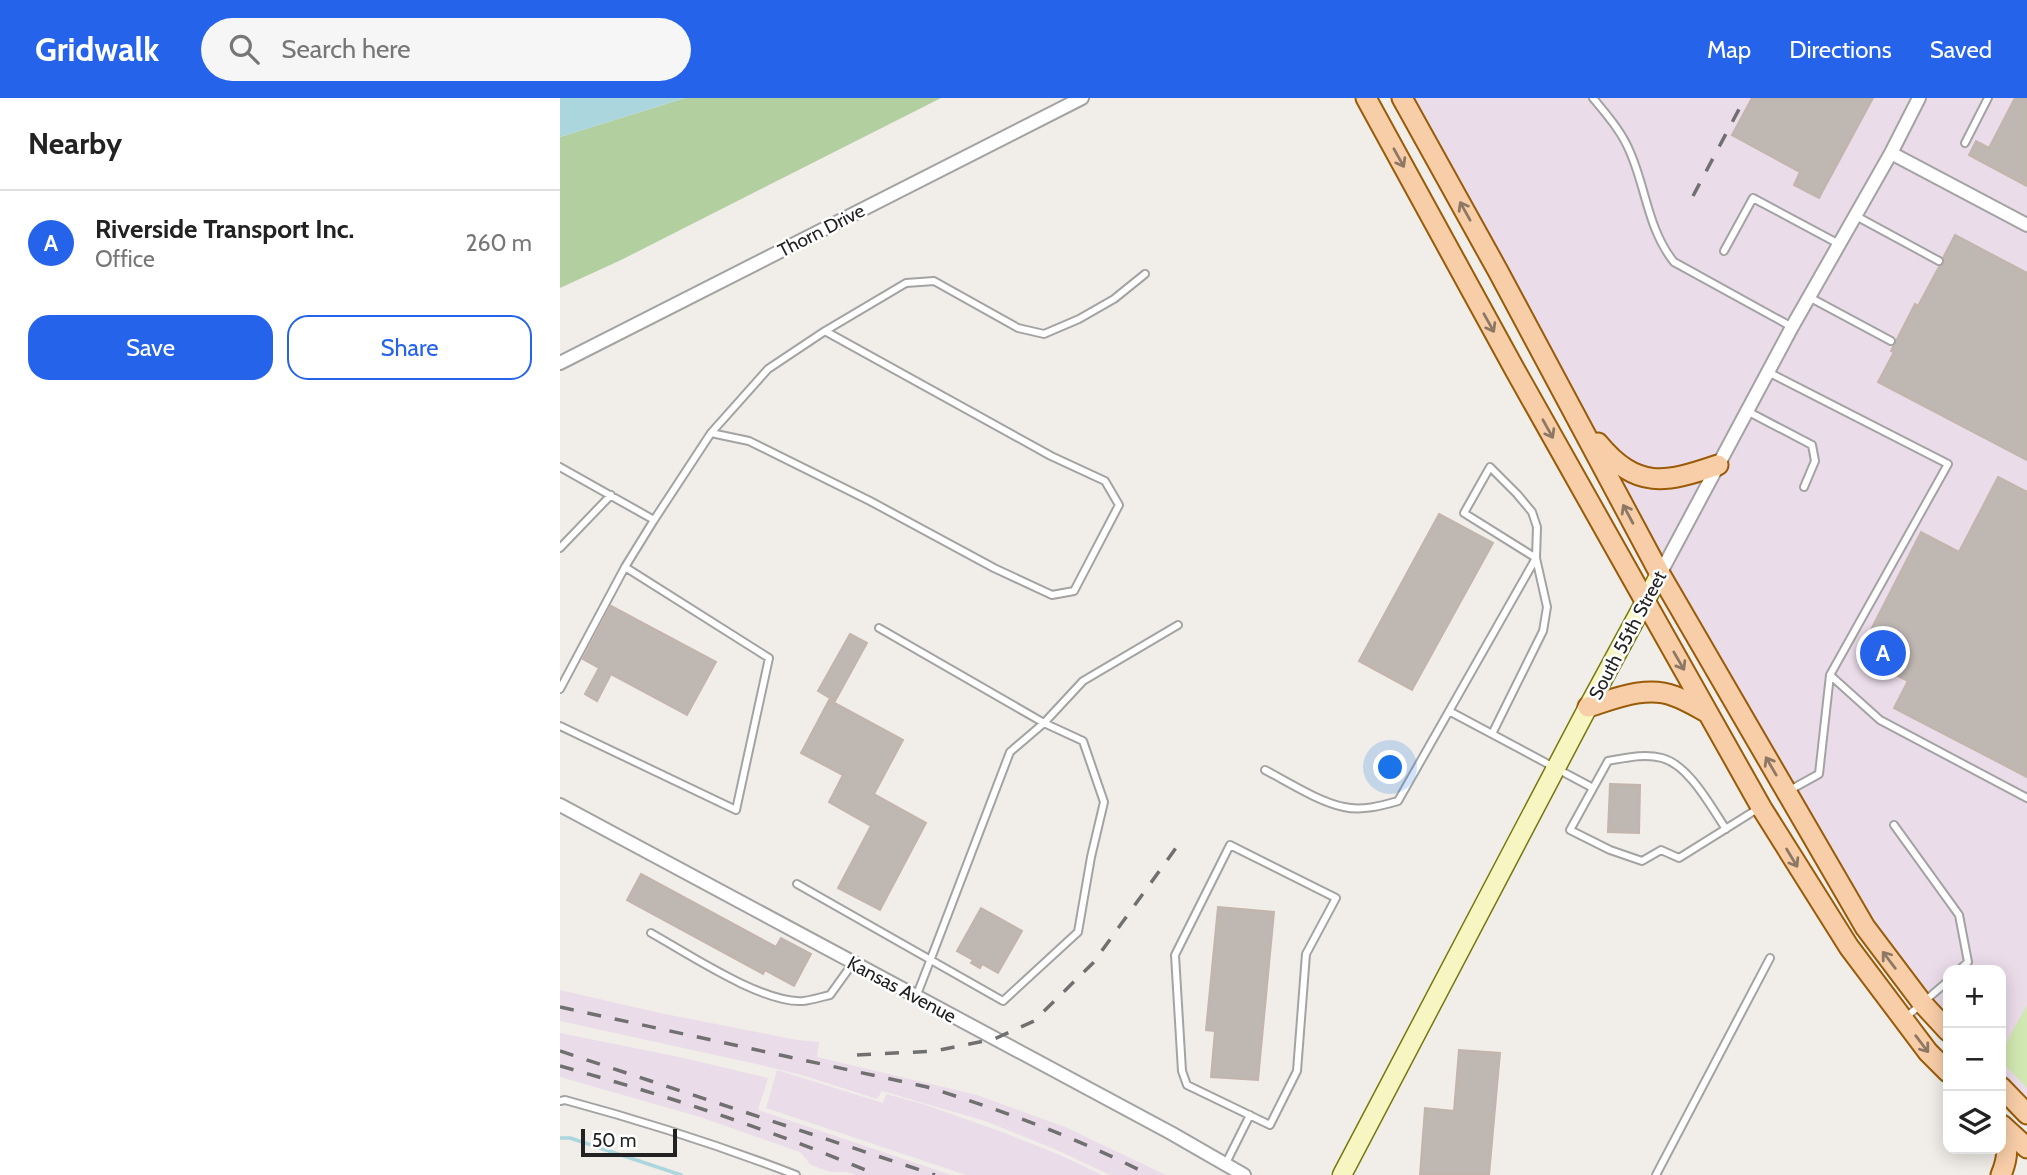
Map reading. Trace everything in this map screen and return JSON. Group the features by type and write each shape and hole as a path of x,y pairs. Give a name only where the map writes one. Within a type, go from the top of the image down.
{"main road":[{"path":"1366,98 1515,370 1761,807 1849,947 1928,1052 1943,1067"},
{"path":"1402,98 1660,574 1786,792 1865,927 1923,1004 1945,1028"},
{"path":"1573,411 1611,458 1633,474 1658,480 1685,476 1718,465"},
{"name":"South 55th Street","path":"1342,1175 1660,574"},
{"path":"1588,706 1652,691 1672,695 1708,713"},
{"path":"2005,1091 2027,1114"},
{"path":"2006,1129 2027,1148"},
{"path":"2001,1175 2007,1154 2006,1140"}],"street":[{"name":"Thorn Drive","path":"560,362 1082,98"},
{"name":"South 55th Street","path":"1660,574 1792,327 1891,153 1919,98"},
{"path":"1891,153 2027,225"},
{"name":"Kansas Avenue","path":"560,805 1244,1175"}],"lane":[{"path":"1594,98 1630,151 1650,217 1664,251 1674,262 1792,327"},
{"path":"1965,143 1988,98"},
{"path":"1724,251 1753,198 1839,244"},
{"path":"1856,216 1939,261"},
{"path":"560,689 654,520 711,433 768,369 825,331 906,283 934,281 1018,328 1044,334 1079,319 1114,299 1145,274"},
{"path":"1809,297 1891,341"},
{"path":"711,433 749,441 870,501 994,568 1052,595 1074,591 1119,505 1105,481 1051,456 825,331"},
{"path":"1768,372 1948,464 1830,675 1818,774 1786,792"},
{"path":"1747,411 1812,445 1815,461 1804,487"},
{"path":"560,467 654,520"},
{"path":"1492,734 1543,631 1547,607 1536,558 1537,527 1532,512 1490,467 1464,513 1536,558"},
{"path":"560,548 611,495"},
{"path":"1265,770 1308,793 1345,807 1375,807 1398,801 1536,558"},
{"path":"560,726 736,810 769,658 625,568"},
{"path":"916,997 1010,752 1044,723 1083,681 1178,625"},
{"path":"797,884 1003,1001 1078,932 1104,802 1083,741 1044,723 879,628"},
{"path":"1830,675 1880,720 2027,798"},
{"path":"1449,711 1593,788"},
{"path":"1727,829 1687,773 1664,758 1640,756 1608,761 1570,830 1610,850 1642,860 1661,850 1679,858 1727,829 1761,807"},
{"path":"1894,825 1959,915 1968,962 1965,965"},
{"path":"1230,845 1336,898 1306,954 1297,1071 1270,1125 1250,1115 1187,1085 1182,1071 1175,955 1230,845"},
{"path":"651,933 735,980 766,994 801,1001 830,995 853,963"},
{"path":"1656,1175 1770,958"},
{"path":"1904,1019 1943,986"},
{"path":"560,1101 565,1100 628,1117 796,1175"},
{"path":"1226,1164 1250,1115"}],"shaded area":[{"path":"1401,98 2027,98 2027,1112 2006,1092 2006,965 1943,965 1943,1025 1865,927"},
{"path":"560,990 660,1013 819,1042 817,1057 977,1095 1065,1127 1166,1175 1110,1175 985,1121 882,1091 877,1099 761,1065 560,1021"},
{"path":"560,1033 768,1078 758,1110 951,1175 856,1175 830,1172 811,1165 800,1152 700,1117 560,1077"},
{"path":"777,1070 883,1103 886,1094 926,1105 1060,1155 1102,1175 966,1175 766,1108"}],"green space":[{"path":"685,98 941,98 621,260 560,288 560,137"},
{"path":"2027,1005 2027,1088 2006,1066 2006,1043"}],"water":[{"path":"560,98 685,98 560,137"}],"building":[{"path":"1752,98 1873,98 1819,198 1794,185 1800,172 1732,135"},
{"path":"2015,98 2027,98 2027,186 1969,155 1976,141 1989,148"},
{"path":"1955,235 2027,273 2027,460 1878,382 1915,304 1918,306 1939,267 1944,264 1943,258"},
{"path":"1998,477 2027,492 2027,777 1894,708 1908,681 1858,655 1921,532 1959,552"},
{"path":"1439,514 1493,543 1412,690 1359,661"},
{"path":"611,606 716,662 687,715 611,674 597,701 585,694 599,668 583,659"},
{"path":"850,634 867,643 835,701 818,691"},
{"path":"829,700 903,740 874,794 926,823 880,910 838,888 871,826 829,802 843,775 801,753"},
{"path":"1610,784 1640,785 1639,833 1608,832"},
{"path":"641,874 776,947 781,938 811,954 794,986 765,970 763,974 627,900"},
{"path":"1218,907 1274,912 1258,1080 1211,1077 1215,1031 1206,1030"},
{"path":"981,908 1022,931 998,973 982,964 980,968 971,963 973,960 957,951"},
{"path":"1459,1050 1500,1053 1489,1175 1420,1175 1425,1108 1454,1111"}],"waterway":[{"path":"560,1138 570,1138 681,1175"}],"railway":[{"path":"1693,196 1745,98"},
{"path":"857,1055 935,1051 994,1039 1034,1021 1093,963 1181,841"},
{"path":"560,1007 927,1087 1040,1126 1149,1175"},
{"path":"560,1051 935,1175"},
{"path":"560,1066 721,1115 877,1175"}],"place":[{"name":"Riverside Transport Inc.","path":"1883,653"}]}
